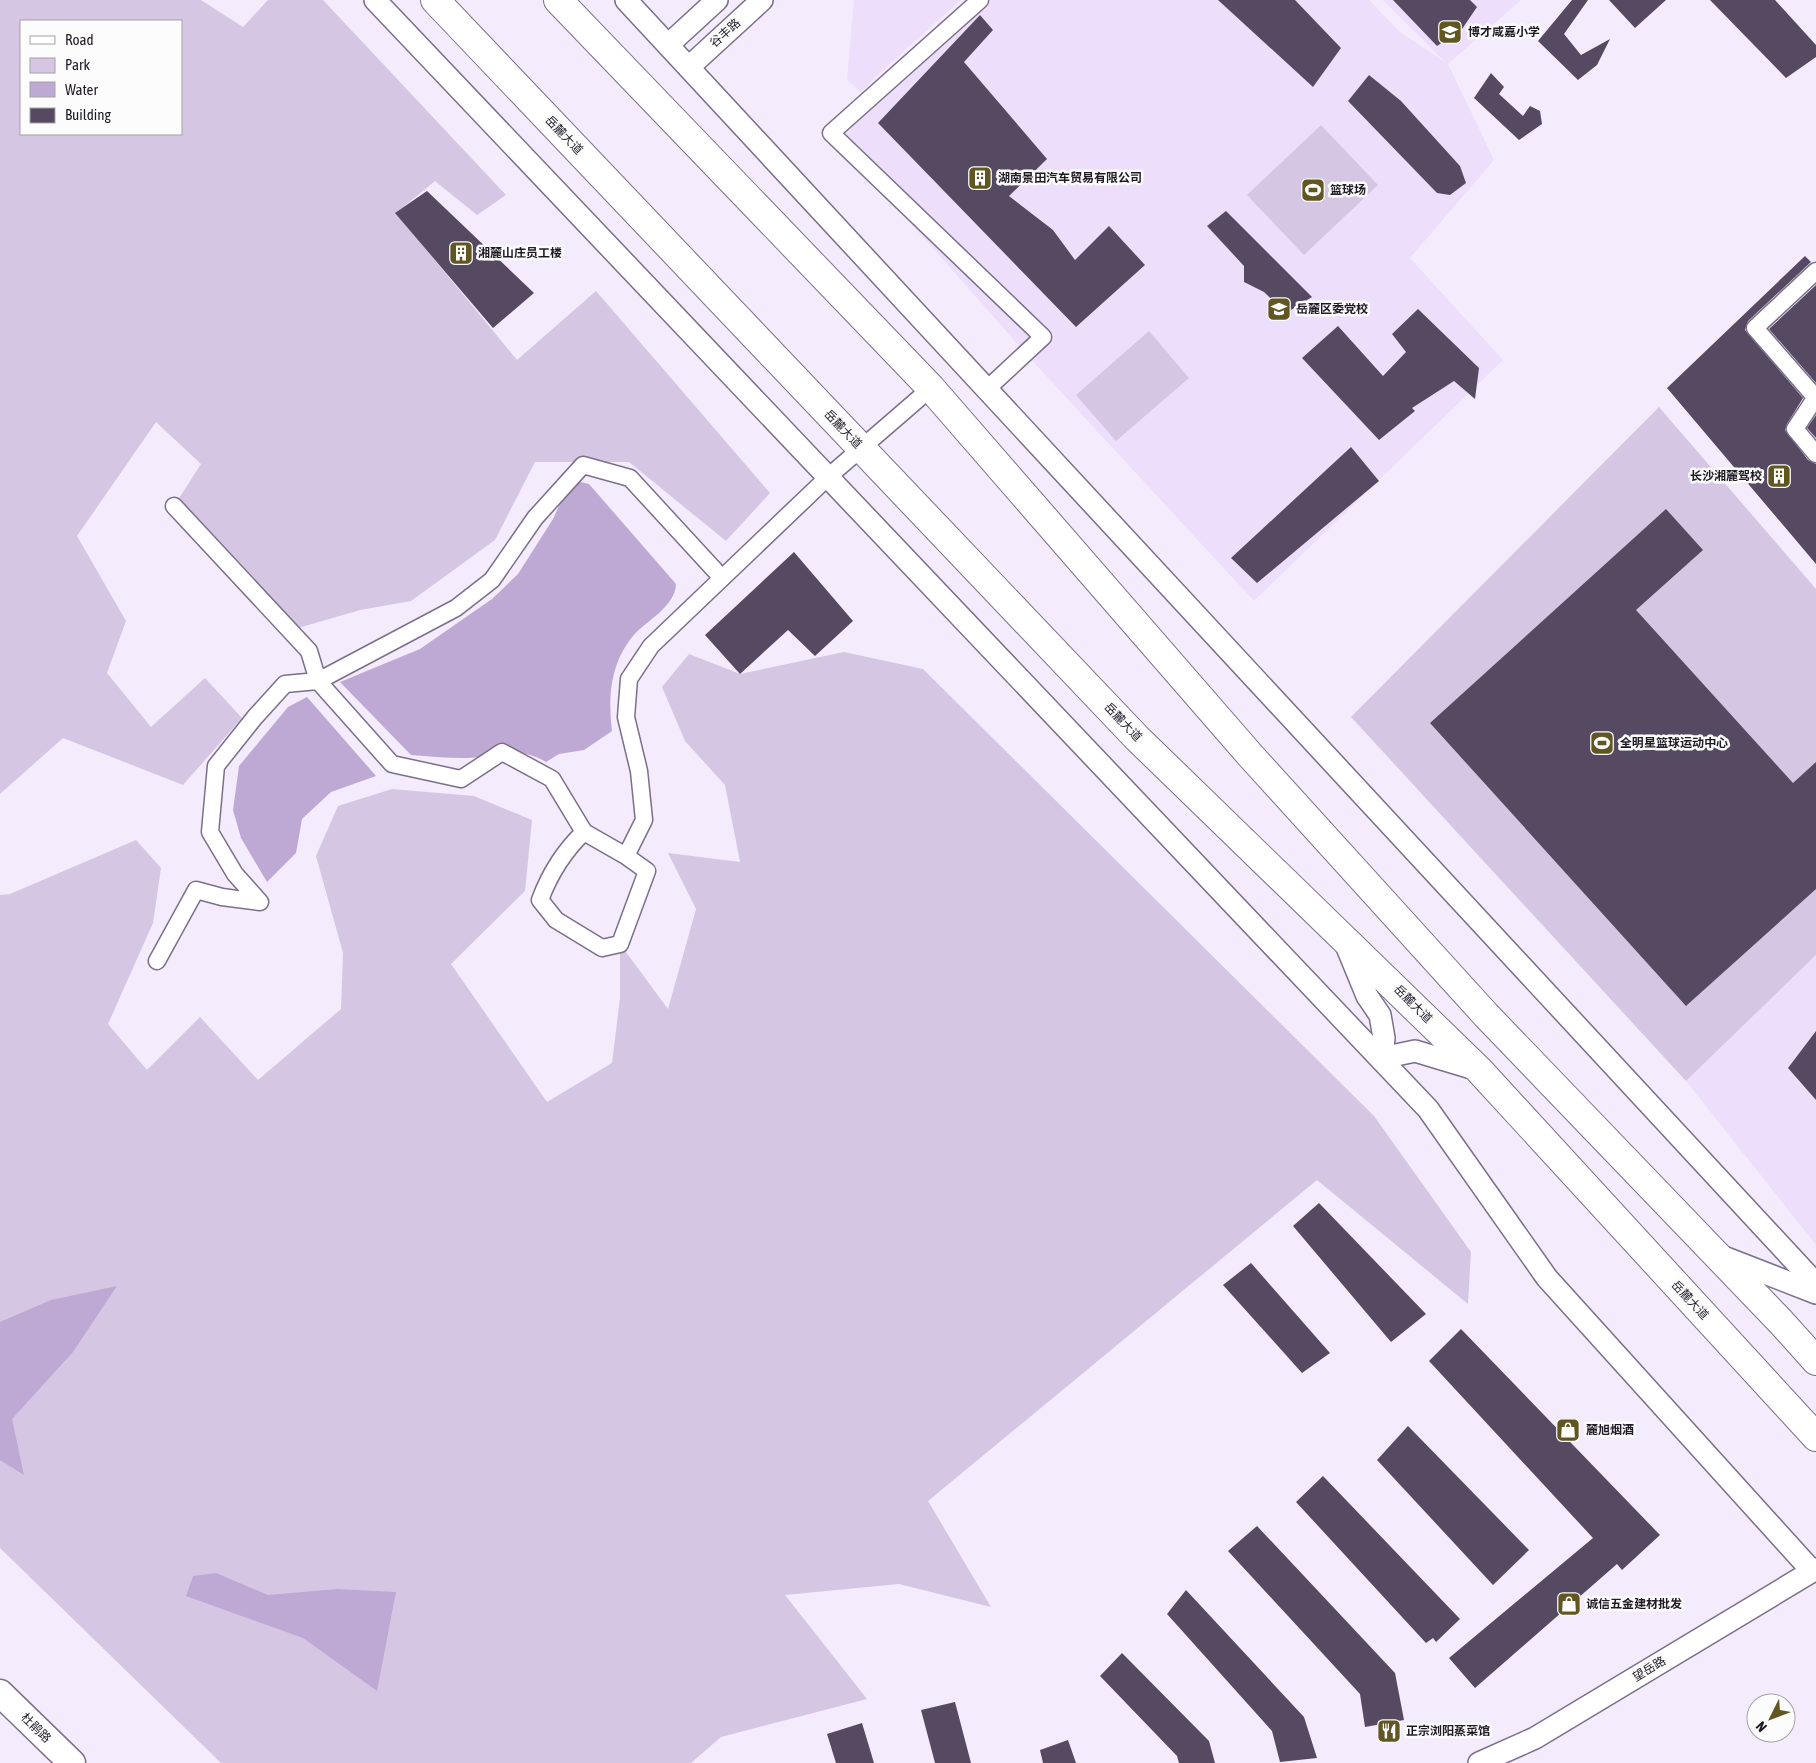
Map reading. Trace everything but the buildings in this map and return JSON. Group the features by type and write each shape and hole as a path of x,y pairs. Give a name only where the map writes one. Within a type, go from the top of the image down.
{"highway":[{"name":"岳麓大道","path":"435,0 1138,738 1479,1070 1816,1437"},
{"path":"558,0 931,388 1250,755 1486,1015 1816,1361"}],"main road":[{"name":"杜鹃路","path":"0,1693 72,1763"}],"street":[{"path":"375,0 1382,1058 1428,1109 1547,1278 1814,1570"},
{"path":"626,0 1816,1284"},
{"path":"668,45 717,0"},
{"name":"谷丰路","path":"688,67 762,0"},
{"path":"980,0 831,133 1043,337 987,389"},
{"path":"1816,271 1755,328 1816,398 1795,429 1816,454"},
{"path":"626,856 644,820 639,771 626,717 629,679 651,646 828,477 931,388"},
{"path":"157,961 196,890 222,897 260,902 235,874 210,832 216,766 255,717 285,684 318,681 456,608 492,580 536,518 583,465 630,478 722,578"},
{"path":"174,506 309,651 318,681 392,764 461,779 502,752 552,780 584,832 626,856 647,871 620,944 602,948 556,920 540,900 548,878 562,855 584,832"},
{"path":"1342,935 1367,996 1380,1015 1384,1038 1382,1058"},
{"path":"1382,1058 1415,1051 1479,1070"},
{"path":"1716,1254 1816,1294"},
{"name":"望岳路","path":"1479,1763 1535,1738 1814,1570"}],"shaded area":[{"path":"854,0 961,0 887,66 861,92 847,80"},
{"path":"980,0 1369,0 1400,32 1445,62 1383,0 1521,0 1448,64 1494,160 1410,258 1503,360 1254,601 1038,367 831,133"},
{"path":"1816,955 1816,1245 1686,1081"}],"green space":[{"path":"0,0 201,0 243,27 268,0 323,0 506,195 477,215 435,181 396,213 517,360 596,291 770,493 726,541 629,462 535,462 495,540 411,601 360,610 298,628 174,506 201,464 156,422 77,536 126,621 107,673 151,727 205,678 242,718 183,785 63,738 0,794"},
{"name":"篮球场","path":"1321,125 1378,185 1304,255 1247,195"},
{"path":"1149,331 1189,378 1116,441 1076,395"},
{"path":"1659,407 1816,589 1816,955 1686,1081 1351,717"},
{"path":"844,652 923,669 1374,1116 1471,1252 1468,1304 1317,1180 928,1501 991,1607 899,1584 785,1595 867,1699 721,1737 691,1763 221,1763 0,1548 0,895 10,894 136,840 161,868 153,923 108,1024 147,1070 200,1017 258,1080 341,1009 343,953 316,856 338,806 392,789 474,796 532,820 525,891 451,964 547,1102 612,1063 620,998 620,944 668,1009 696,909 668,853 740,862 725,785 685,741 662,687 689,654 740,674"}],"water":[{"path":"576,481 589,484 676,584 671,600 633,636 619,658 612,681 610,706 612,731 584,750 559,754 546,762 525,754 515,753 462,758 411,755 340,682 420,649 492,599 518,574 553,519 569,484"},
{"path":"307,697 376,776 331,792 302,819 296,853 267,882 241,838 233,810 239,766 288,707"},
{"path":"117,1286 73,1352 12,1419 24,1475 0,1460 0,1322 51,1300"},
{"path":"216,1573 268,1595 337,1589 396,1592 377,1691 303,1638 186,1596 193,1576"}],"place":[{"name":"博才咸嘉小学","path":"1450,32"},
{"name":"湖南景田汽车贸易有限公司","path":"980,178"},
{"name":"篮球场","path":"1313,190"},
{"name":"湘麓山庄员工楼","path":"461,253"},
{"name":"岳麓区委党校","path":"1279,309"},
{"name":"长沙湘麓驾校","path":"1779,476"},
{"name":"全明星篮球运动中心","path":"1602,743"},
{"name":"麓旭烟酒","path":"1568,1430"},
{"name":"诚信五金建材批发","path":"1569,1604"},
{"name":"正宗浏阳蒸菜馆","path":"1389,1731"}]}
